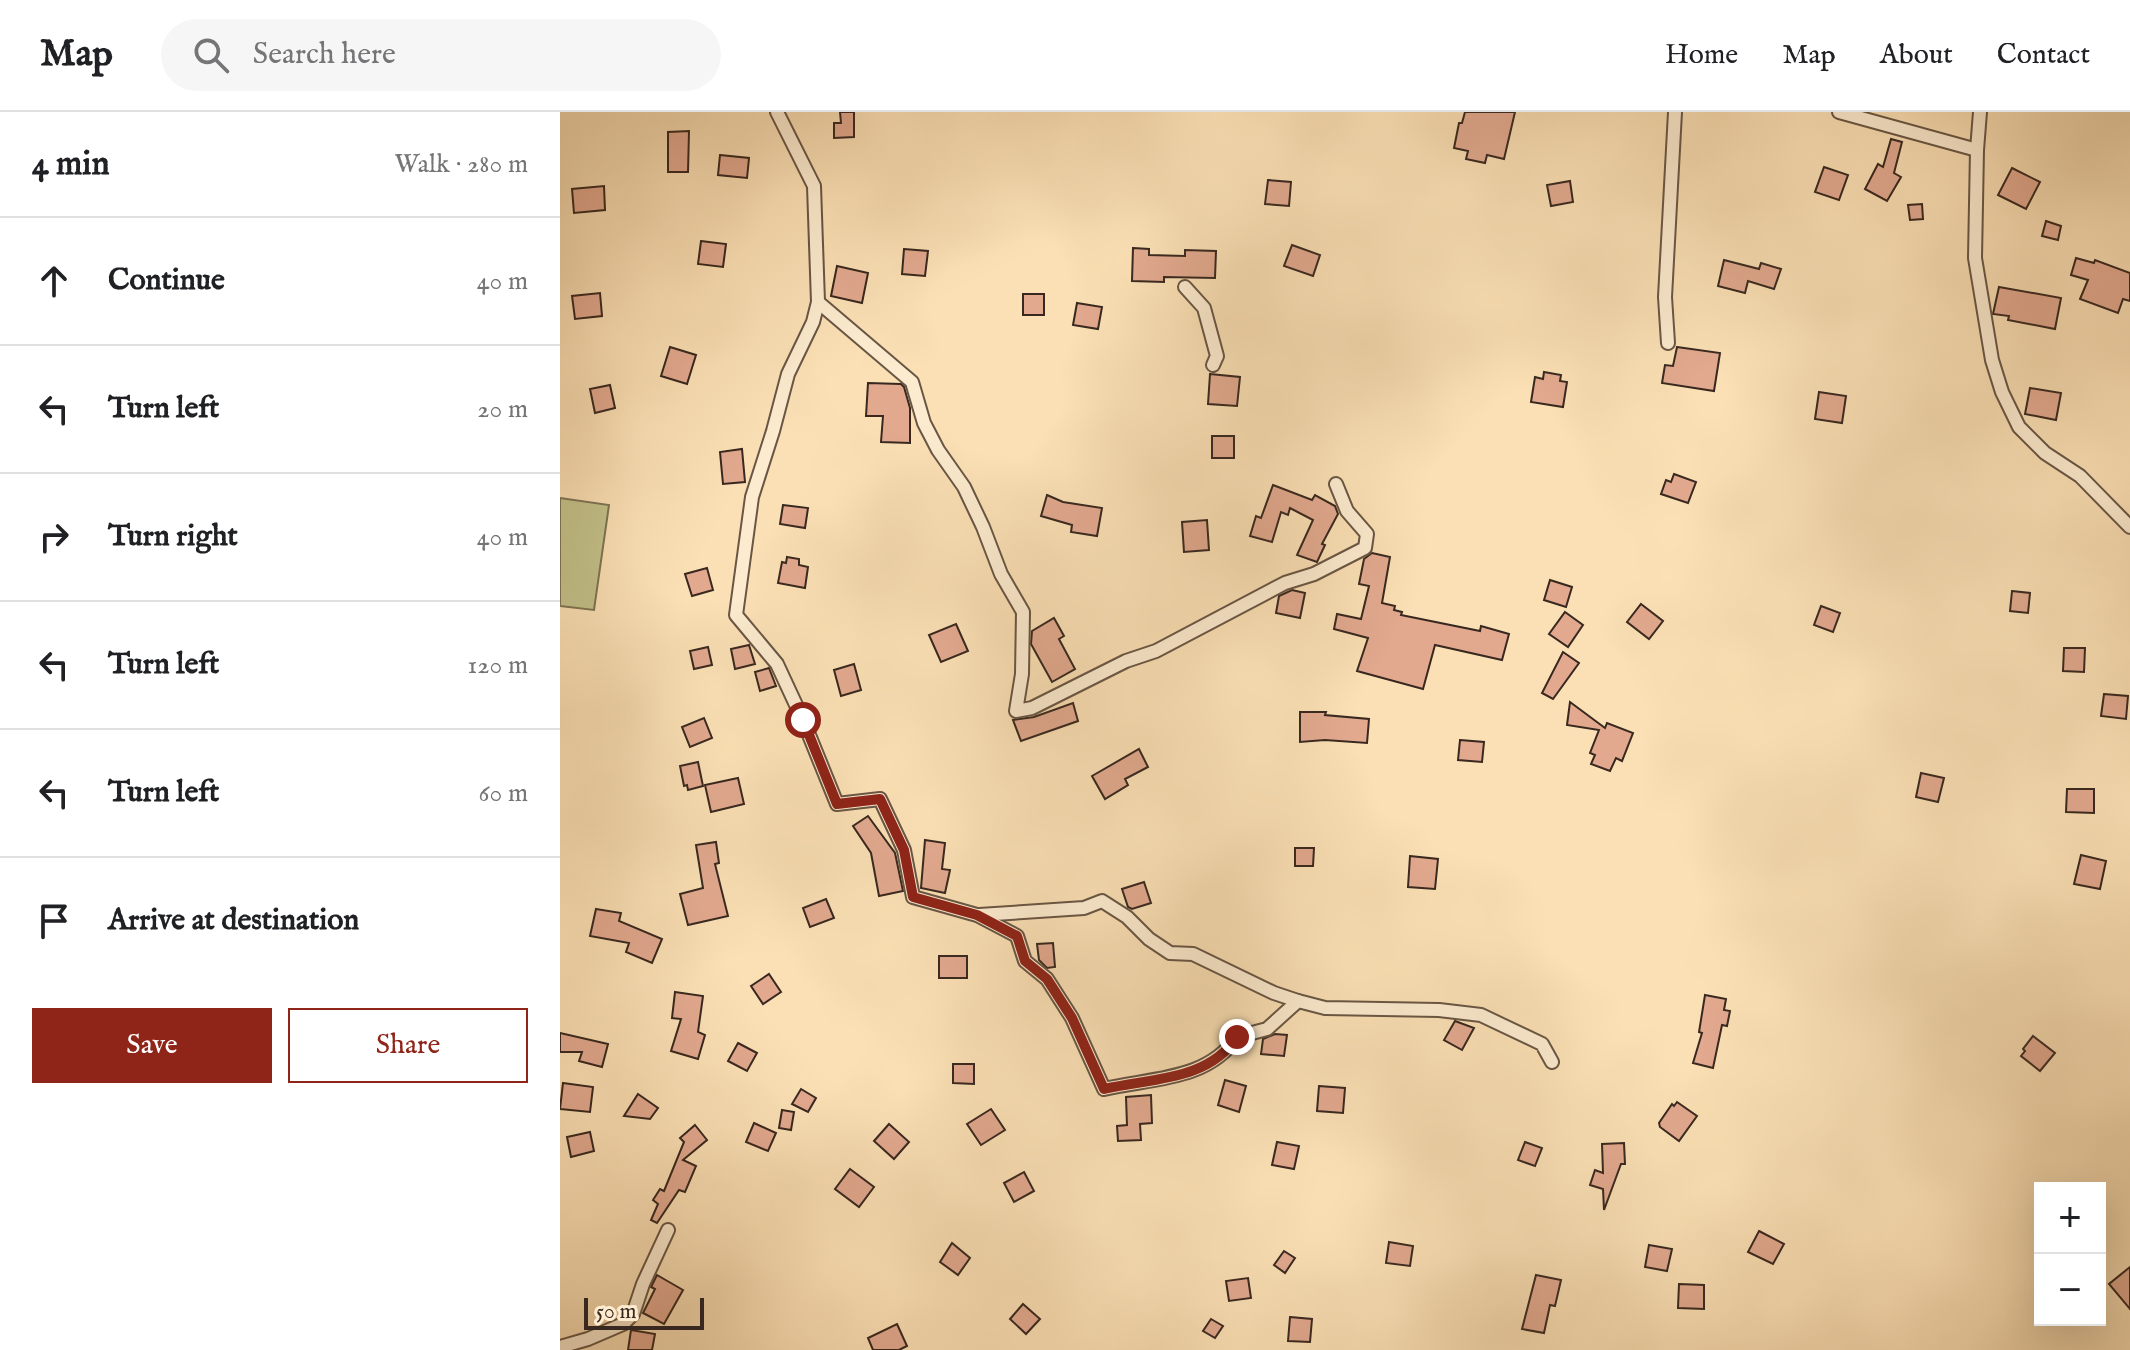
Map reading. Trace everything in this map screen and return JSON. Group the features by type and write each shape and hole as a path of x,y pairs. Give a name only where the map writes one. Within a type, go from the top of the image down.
{"street":[{"path":"777,112 814,186 818,302 813,322 788,374 752,497 736,615 777,664 837,804 880,799 904,850 913,897 977,915 1017,936 1025,961 1047,979 1072,1018 1104,1089 1184,1075 1228,1050 1237,1037 1267,1029 1298,1001"},
{"path":"1668,343 1665,297 1675,112"},
{"path":"1839,112 1977,150"},
{"path":"1980,112 1975,258 1992,360 2002,392 2019,427 2045,453 2080,476 2130,527"},
{"path":"1185,287 1204,308 1217,356 1213,365"},
{"path":"818,302 912,382 924,423 938,450 964,487 1001,574 1023,612 1022,674 1016,711 1032,708 1126,661 1156,651 1285,583 1314,574 1365,548 1367,534 1347,511 1336,484"},
{"path":"977,915 1084,908 1102,901 1127,917 1149,939 1170,953 1193,954 1274,993 1325,1008 1439,1010 1481,1015 1542,1044 1552,1062"},
{"path":"560,1347 623,1324 633,1314 668,1230"}],"shaded area":[{"path":"560,498 609,505 594,610 560,606"}],"building":[{"path":"840,112 854,112 854,137 834,138 834,123 841,123"},
{"path":"1465,112 1515,112 1504,159 1487,155 1485,163 1466,159 1468,151 1454,148 1459,123 1462,123"},
{"path":"689,131 688,172 668,172 668,132"},
{"path":"1891,139 1902,142 1894,173 1901,177 1887,201 1865,189 1878,164 1883,167"},
{"path":"720,155 749,158 747,178 718,175"},
{"path":"1824,167 1848,175 1839,200 1815,192"},
{"path":"2012,168 2040,182 2026,209 1998,195"},
{"path":"1268,180 1291,182 1289,206 1265,204"},
{"path":"1570,181 1573,202 1551,206 1547,185"},
{"path":"604,186 605,210 574,213 572,189"},
{"path":"1922,204 1923,219 1910,220 1908,205"},
{"path":"2046,221 2061,226 2058,240 2042,236"},
{"path":"701,241 726,244 723,267 698,264"},
{"path":"1292,245 1320,255 1313,276 1284,266"},
{"path":"1133,248 1149,249 1149,255 1185,256 1185,250 1216,251 1215,278 1164,277 1164,282 1132,281"},
{"path":"904,249 928,251 925,276 902,274"},
{"path":"2076,258 2094,263 2095,260 2130,273 2130,301 2123,299 2118,313 2080,299 2088,280 2071,275"},
{"path":"1724,260 1759,269 1761,263 1781,269 1774,289 1748,281 1745,293 1718,286"},
{"path":"837,266 868,273 862,303 831,296"},
{"path":"1999,287 2061,298 2055,329 1993,314"},
{"path":"600,293 602,316 575,319 572,296"},
{"path":"1023,294 1044,294 1044,315 1023,315"},
{"path":"1077,303 1102,307 1098,329 1073,325"},
{"path":"670,347 696,355 687,384 661,376"},
{"path":"1677,347 1720,353 1714,391 1662,383 1665,365 1673,366"},
{"path":"1544,372 1561,375 1560,381 1567,382 1563,407 1531,402 1535,377 1543,379"},
{"path":"1210,374 1240,377 1237,406 1208,404"},
{"path":"868,383 901,384 904,387 910,408 910,443 881,442 883,416 866,416"},
{"path":"610,385 615,408 595,413 590,389"},
{"path":"2030,388 2061,393 2056,420 2025,414"},
{"path":"1819,392 1846,396 1842,423 1815,419"},
{"path":"1212,436 1234,436 1234,458 1212,458"},
{"path":"742,449 745,482 723,484 720,452"},
{"path":"1674,474 1696,482 1688,503 1661,494 1666,480 1671,482"},
{"path":"1273,485 1312,500 1315,495 1335,506 1338,514 1322,544 1325,545 1317,562 1297,555 1313,520 1290,508 1288,515 1281,512 1272,542 1250,536 1256,516 1261,518"},
{"path":"1047,495 1063,502 1102,508 1097,536 1071,532 1072,525 1041,516"},
{"path":"783,505 808,508 805,528 780,524"},
{"path":"1207,520 1209,550 1184,552 1182,522"},
{"path":"1372,553 1390,557 1382,603 1395,606 1394,610 1402,612 1401,615 1480,631 1481,626 1509,634 1502,660 1435,645 1423,689 1357,671 1368,638 1334,629 1337,614 1361,619 1369,586 1359,584 1364,559"},
{"path":"787,557 799,559 799,565 808,567 805,588 778,583 782,562 786,563"},
{"path":"707,568 713,590 692,596 685,574"},
{"path":"1550,580 1572,587 1566,607 1544,600"},
{"path":"1292,590 1305,593 1300,618 1276,613 1279,596"},
{"path":"2012,591 2030,593 2028,613 2010,611"},
{"path":"1641,604 1663,621 1649,639 1627,622"},
{"path":"1821,606 1840,613 1833,632 1814,625"},
{"path":"1565,612 1583,625 1568,647 1549,634"},
{"path":"1054,618 1064,636 1059,639 1075,669 1052,682 1031,644 1032,631"},
{"path":"956,624 968,651 941,662 929,635"},
{"path":"749,645 755,664 735,669 731,649"},
{"path":"708,647 712,665 694,669 690,651"},
{"path":"2064,648 2085,648 2084,672 2063,671"},
{"path":"1563,652 1579,663 1553,699 1542,693"},
{"path":"854,664 861,690 841,696 834,670"},
{"path":"769,668 776,686 760,691 755,672"},
{"path":"2104,694 2128,696 2126,719 2101,716"},
{"path":"1570,702 1605,728 1607,723 1633,733 1622,761 1616,758 1610,771 1591,764 1595,755 1590,753 1599,730 1567,725"},
{"path":"1073,703 1078,721 1021,741 1013,720 1034,717"},
{"path":"1300,712 1326,712 1325,715 1369,719 1367,743 1300,742"},
{"path":"704,718 712,738 690,747 682,727"},
{"path":"1460,740 1484,742 1482,762 1458,760"},
{"path":"1139,749 1148,767 1125,779 1128,785 1105,799 1092,776"},
{"path":"698,762 703,786 688,790 687,785 684,786 680,766"},
{"path":"1921,773 1944,778 1938,802 1916,797"},
{"path":"738,778 744,804 711,812 705,785"},
{"path":"2067,789 2094,789 2094,813 2066,812"},
{"path":"868,816 895,853 903,891 879,896 871,853 853,826"},
{"path":"925,840 945,843 942,869 950,870 945,893 921,888"},
{"path":"716,842 719,863 715,864 728,916 688,925 680,894 703,888 696,845"},
{"path":"1295,848 1314,848 1313,866 1295,866"},
{"path":"2081,855 2106,861 2100,889 2074,884"},
{"path":"1410,856 1438,859 1435,889 1408,887"},
{"path":"1144,882 1151,903 1132,909 1128,907 1122,889"},
{"path":"826,899 834,918 810,927 803,908"},
{"path":"596,909 621,913 619,921 662,939 652,963 626,952 629,943 590,936"},
{"path":"1053,943 1055,967 1047,968 1039,960 1037,944"},
{"path":"939,956 967,956 967,978 939,978"},
{"path":"769,974 781,992 763,1004 751,986"},
{"path":"675,992 703,996 698,1032 705,1035 698,1059 671,1051 681,1019 672,1018"},
{"path":"1705,995 1726,999 1724,1010 1730,1011 1727,1026 1722,1025 1713,1068 1693,1063 1702,1033 1699,1032"},
{"path":"1455,1021 1474,1028 1462,1050 1444,1040"},
{"path":"560,1033 608,1044 602,1067 579,1061 582,1052 560,1052"},
{"path":"1275,1034 1287,1035 1284,1056 1261,1054 1263,1039"},
{"path":"2033,1036 2055,1053 2040,1071 2021,1056"},
{"path":"738,1043 757,1053 747,1071 728,1061"},
{"path":"953,1064 974,1064 974,1084 953,1083"},
{"path":"1225,1080 1246,1086 1239,1112 1218,1105"},
{"path":"563,1083 593,1087 590,1112 560,1109"},
{"path":"1319,1086 1345,1088 1343,1113 1317,1111"},
{"path":"801,1089 816,1098 808,1112 792,1104"},
{"path":"638,1094 658,1108 650,1119 624,1116"},
{"path":"1151,1095 1152,1123 1140,1124 1141,1140 1118,1141 1117,1126 1127,1125 1126,1097"},
{"path":"1677,1102 1697,1116 1679,1141 1659,1123 1672,1104 1674,1106"},
{"path":"991,1109 1005,1130 981,1145 967,1124"},
{"path":"782,1110 794,1112 791,1130 779,1128"},
{"path":"754,1123 776,1133 768,1151 746,1142"},
{"path":"889,1124 909,1142 894,1159 874,1141"},
{"path":"695,1125 707,1140 683,1160 696,1166 685,1192 679,1190 657,1223 651,1220 658,1204 653,1200 660,1189 664,1191 684,1142 680,1138"},
{"path":"590,1132 594,1151 571,1157 567,1137"},
{"path":"1277,1142 1299,1146 1294,1169 1272,1165"},
{"path":"1525,1142 1542,1148 1535,1166 1518,1160"},
{"path":"1624,1143 1625,1164 1621,1164 1604,1210 1603,1189 1590,1185 1595,1170 1603,1173 1602,1144"},
{"path":"850,1169 874,1187 859,1207 835,1189"},
{"path":"1024,1172 1034,1191 1014,1202 1004,1183"},
{"path":"1759,1231 1784,1244 1773,1264 1748,1252"},
{"path":"1389,1242 1413,1246 1410,1266 1386,1263"},
{"path":"952,1243 970,1258 958,1275 940,1262"},
{"path":"1649,1245 1672,1249 1667,1271 1645,1267"},
{"path":"1284,1251 1295,1258 1285,1273 1274,1265"},
{"path":"2130,1267 2130,1309 2109,1284"},
{"path":"657,1275 683,1290 664,1324 643,1313 655,1289 651,1287"},
{"path":"1536,1275 1561,1280 1555,1306 1550,1305 1544,1333 1522,1329"},
{"path":"1248,1278 1251,1298 1229,1301 1226,1281"},
{"path":"1679,1284 1704,1285 1704,1309 1678,1308"},
{"path":"1023,1304 1040,1319 1026,1334 1010,1319"},
{"path":"1290,1317 1312,1319 1310,1342 1288,1341"},
{"path":"1211,1319 1223,1326 1215,1338 1203,1331"},
{"path":"897,1324 907,1346 899,1350 873,1350 868,1338"},
{"path":"631,1330 655,1334 652,1350 628,1350"}],"route":[{"path":"803,720 837,804 880,799 904,850 913,897 977,915 1017,936 1025,961 1047,979 1072,1018 1104,1089 1184,1075 1228,1050 1237,1037"}]}
